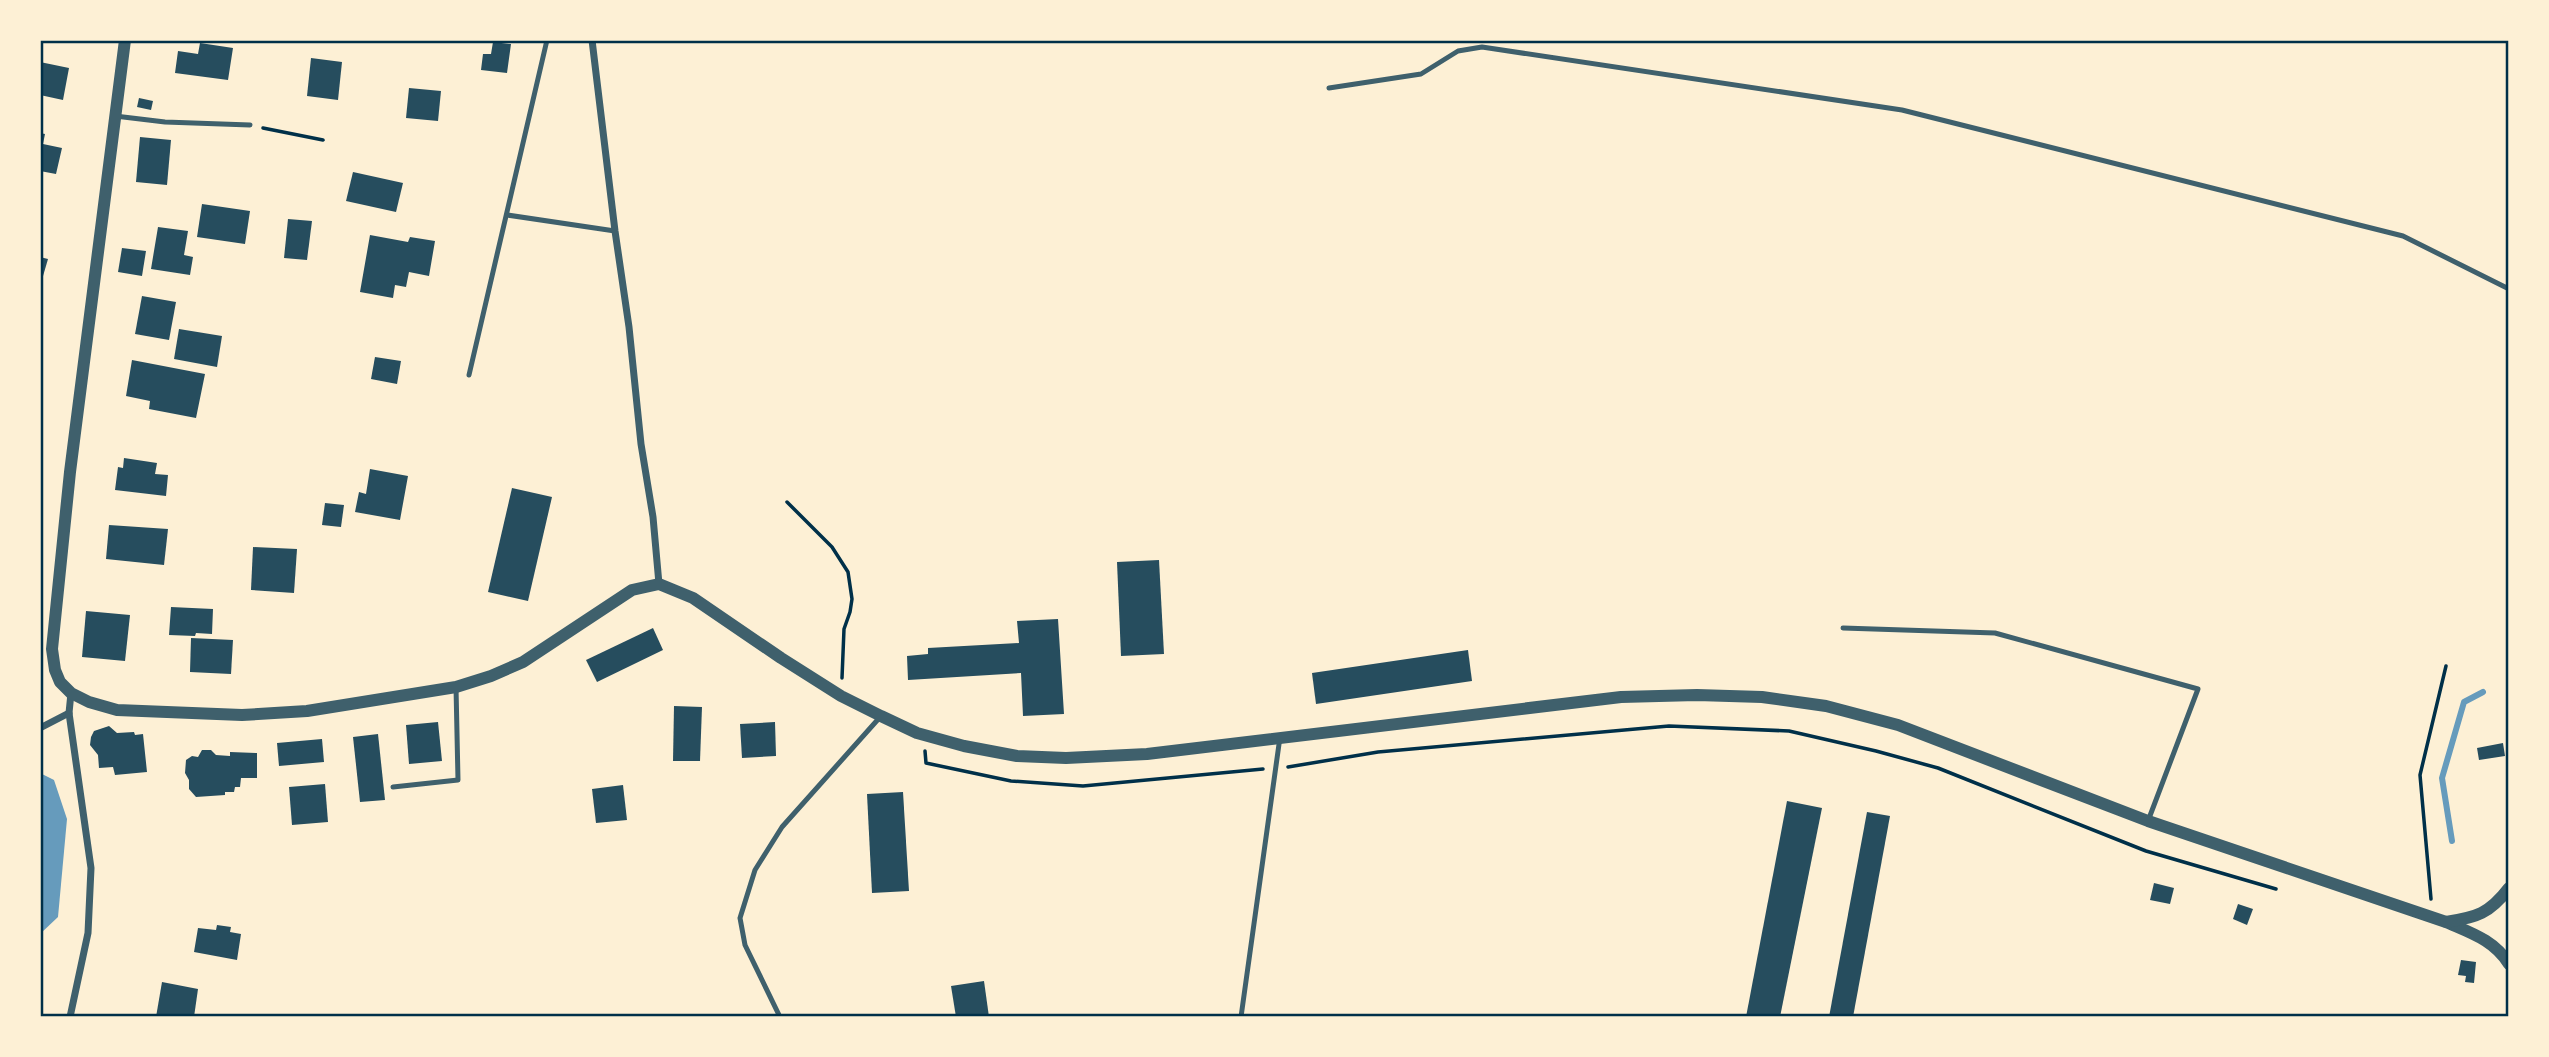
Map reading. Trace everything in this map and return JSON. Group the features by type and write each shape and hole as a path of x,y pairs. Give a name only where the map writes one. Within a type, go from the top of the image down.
{"street":[{"path":"125,40 72,459 52,649 60,682 71,693 89,702 117,710 242,715 307,711 456,687 523,662 632,590 659,584 694,598 781,659 841,696 881,716 917,733 964,746 1017,755 1066,758 1147,754 1621,697 1762,697 1826,706 1898,725 2148,821 2446,922 2483,937 2509,964"},
{"path":"592,40 629,327 641,444 653,517 659,584"},
{"path":"70,1017 88,933 91,868 69,713 71,693"},
{"path":"40,728 69,713"},
{"path":"2446,922 2476,917 2496,905 2509,888"}],"lane":[{"path":"469,376 547,40"},
{"path":"1329,88 1421,74 1458,51 1482,47 1864,103 2403,236 2509,289"},
{"path":"115,116 165,122 250,125"},
{"path":"507,215 615,231"},
{"path":"1843,628 1995,633 2198,689 2148,821"},
{"path":"393,787 458,780 456,687"},
{"path":"780,1017 746,945 740,918 755,870 782,827 881,716"},
{"path":"1241,1017 1280,737"}],"path":[{"path":"250,125 323,139"},
{"path":"787,502 832,547 848,572 852,599 844,629 842,680"},
{"path":"2431,904 2420,775 2446,666"},
{"path":"925,751 926,763 1011,781 1083,786 1276,768 1378,752 1670,726 1789,731 1938,768 2146,851 2276,889"}],"water":[{"path":"40,773 54,780 67,819 58,917 40,934"}],"building":[{"path":"493,42 511,44 507,73 481,70 483,54 491,54"},
{"path":"200,43 233,48 228,80 175,73 178,51 198,54"},
{"path":"311,58 342,62 338,100 307,96"},
{"path":"40,62 69,68 63,100 40,95"},
{"path":"409,88 441,91 438,121 406,118"},
{"path":"139,98 153,101 151,110 137,107"},
{"path":"40,133 45,134 43,144 62,148 56,174 40,171"},
{"path":"140,137 171,140 167,185 136,182"},
{"path":"353,172 403,183 396,212 346,201"},
{"path":"202,204 250,211 245,244 197,237"},
{"path":"288,219 312,221 307,260 284,258"},
{"path":"158,227 188,231 184,255 193,257 190,275 151,269"},
{"path":"370,235 408,242 410,237 435,241 429,276 409,272 406,287 395,285 393,298 360,292"},
{"path":"122,248 146,251 142,276 118,272"},
{"path":"40,257 48,259 41,283 40,283"},
{"path":"142,296 176,302 169,340 135,334"},
{"path":"179,329 222,336 217,367 174,359"},
{"path":"375,357 401,361 397,384 371,379"},
{"path":"132,360 205,374 196,418 149,409 150,401 126,396"},
{"path":"124,458 157,463 155,474 168,475 166,496 115,490 118,467 123,468"},
{"path":"370,469 408,476 400,520 355,512 359,492 366,494"},
{"path":"512,488 552,497 528,601 488,592"},
{"path":"325,503 344,505 341,527 322,525"},
{"path":"109,525 168,529 164,565 106,559"},
{"path":"253,547 297,549 294,593 251,590"},
{"path":"1159,560 1164,654 1121,656 1117,562"},
{"path":"171,607 213,609 212,634 169,635"},
{"path":"86,611 130,615 125,661 82,657"},
{"path":"1058,619 1064,714 1023,716 1021,673 908,680 907,656 928,654 928,648 1019,643 1017,621"},
{"path":"653,628 663,650 597,682 586,660"},
{"path":"191,638 233,640 231,674 190,672"},
{"path":"1468,650 1472,681 1316,704 1312,673"},
{"path":"674,706 702,707 700,761 673,761"},
{"path":"438,722 442,761 409,764 406,725"},
{"path":"775,722 776,756 742,758 740,724"},
{"path":"109,726 117,733 143,734 147,772 115,775 113,767 99,768 98,755 90,745 91,737 94,731"},
{"path":"378,734 385,800 360,802 353,737"},
{"path":"322,739 324,762 279,766 277,743"},
{"path":"2503,743 2505,756 2479,760 2477,748"},
{"path":"202,750 230,756 230,752 257,753 257,778 241,778 240,787 235,787 234,792 225,792 225,795 196,797 189,789 189,780 185,773 186,760 192,756 198,757"},
{"path":"325,784 328,822 292,825 289,787"},
{"path":"623,785 627,820 596,823 592,789"},
{"path":"903,792 909,891 872,893 867,794"},
{"path":"1787,801 1822,808 1780,1017 1746,1017"},
{"path":"1867,812 1890,816 1853,1017 1829,1017"},
{"path":"2154,883 2174,888 2170,904 2150,900"},
{"path":"2238,904 2253,909 2247,925 2233,919"},
{"path":"217,925 231,927 230,932 241,934 237,960 194,952 198,928 216,930"},
{"path":"2461,960 2476,962 2474,983 2465,982 2466,976 2458,975"},
{"path":"984,981 989,1017 956,1017 951,986"},
{"path":"162,982 198,989 194,1017 156,1017"}],"waterway":[{"path":"2452,841 2442,778 2464,702 2483,692"}]}
